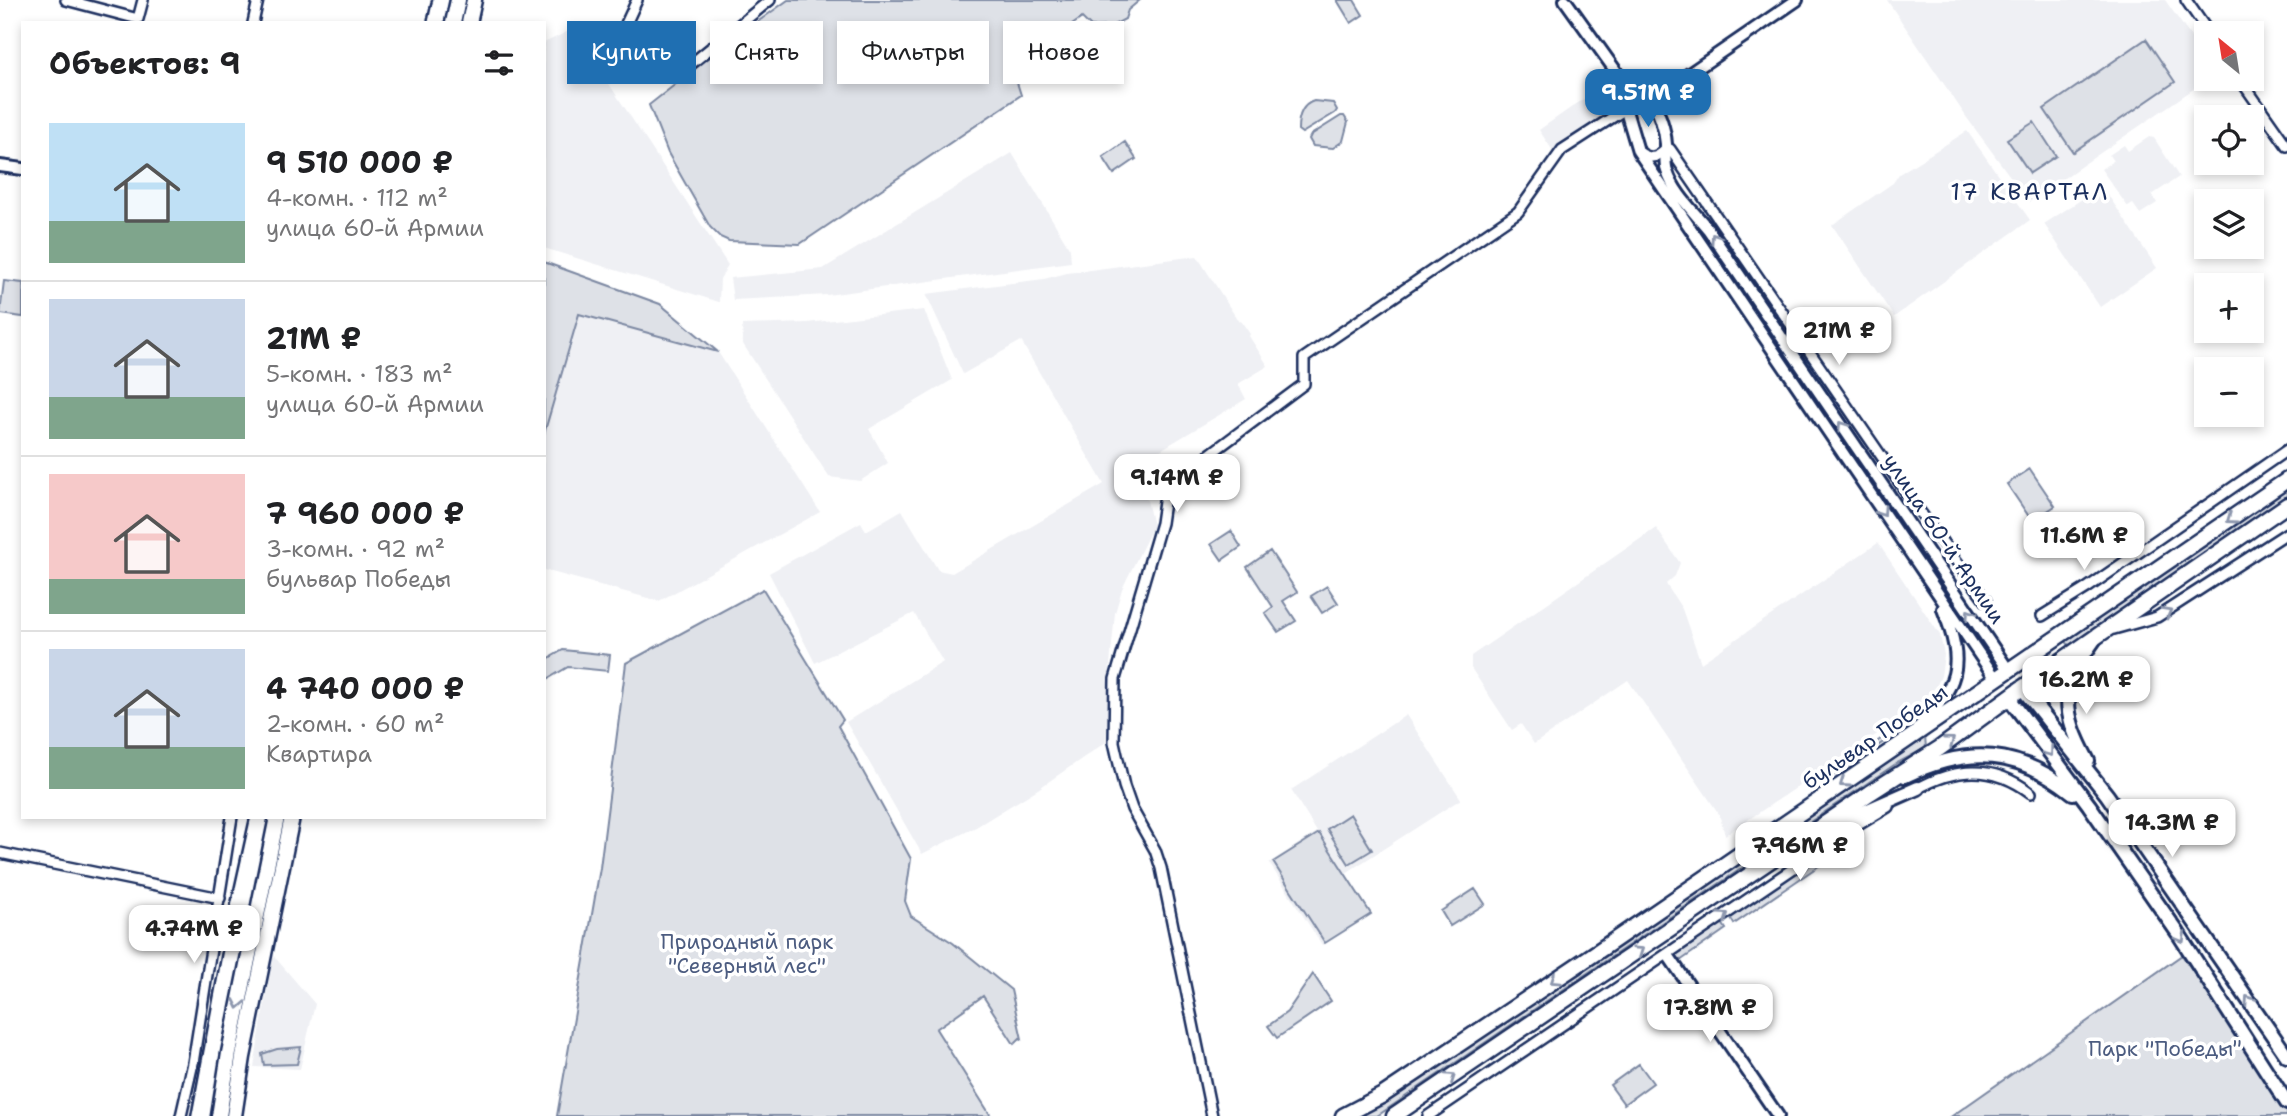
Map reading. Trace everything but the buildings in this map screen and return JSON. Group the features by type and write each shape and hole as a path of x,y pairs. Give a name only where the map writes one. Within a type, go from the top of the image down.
{"main road":[{"path":"453,21 458,0"},
{"path":"469,21 474,0"},
{"name":"бульвар Победы","path":"1343,1116 1394,1087 1901,745 2287,480"},
{"name":"бульвар Победы","path":"1394,1116 1940,748 2100,633 2287,505"},
{"path":"2100,633 2077,668 2068,693 2068,705 2071,726 2077,741 2107,795"},
{"name":"улица 60-й Армии","path":"2002,675 2022,688 2107,795 2287,1056"},
{"name":"улица 60-й Армии","path":"2002,675 2009,698 2089,805 2178,933 2287,1103"},
{"path":"1870,793 1933,765 1983,755 2009,758 2031,765 2089,805"},
{"path":"1805,837 1918,788"},
{"path":"219,1116 277,819"},
{"path":"234,1116 243,1057 292,819"}],"street":[{"path":"66,0 138,19 143,0"},
{"path":"253,21 258,0"},
{"path":"637,0 613,52 675,77 770,0"},
{"path":"1565,0 1635,98"},
{"path":"1212,1116 1161,868 1155,850 1132,809 1114,742 1115,679 1161,523 1165,495 1178,478 1304,384 1304,358 1518,212 1562,150 1627,108 1635,98 1649,99 1667,89 1797,0"},
{"path":"2186,0 2201,21"},
{"path":"2248,91 2287,146"},
{"name":"улица 60-й Армии","path":"1649,99 1658,110 1667,150 1667,171 1671,181 1708,229 1870,467 2002,675"},
{"name":"улица 60-й Армии","path":"1627,108 1626,114 1638,150 1937,594 2002,675"},
{"path":"1638,150 1648,157 1659,156 1667,150 1915,505 1986,601"},
{"path":"0,166 21,169"},
{"path":"2042,617 2287,450"},
{"path":"1857,476 1870,467"},
{"path":"2100,633 2157,617 2200,592 2287,533"},
{"path":"1901,745 1936,709 1948,691 1955,673 1955,644 1937,594"},
{"path":"1428,1116 1850,830 1918,788 1947,775 1981,772 2012,780 2031,793"},
{"path":"181,1116 193,1063 232,819"},
{"path":"0,853 220,898"},
{"path":"1668,955 1778,1116"}],"shaded area":[{"path":"1887,0 2165,0 2194,41 2194,89 2029,202 1967,118"},
{"path":"567,32 567,84 609,84 728,265 720,279 719,302 546,249 546,42"},
{"path":"1615,77 1629,99 1553,151 1539,130"},
{"path":"1967,131 2030,220 1894,317 1832,225 1893,183 1899,174"},
{"path":"2149,137 2154,138 2179,177 2152,195 2157,203 2140,214 2133,204 2128,207 2101,169 2113,161 2109,155 2124,145 2128,151"},
{"path":"1012,153 1070,249 1071,262 827,295 733,300 730,278 823,269"},
{"path":"2102,186 2157,268 2100,307 2044,224"},
{"path":"1197,256 1239,322 1241,321 1250,334 1268,366 1238,384 1246,399 1137,464 1141,473 1128,485 1146,496 1153,526 1122,589 1115,613 1106,742 1038,789 976,827 922,854 846,722 943,662 914,613 815,663 769,573 861,522 866,531 902,510 938,570 952,573 1104,484 1021,341 963,374 926,294"},
{"path":"924,310 952,380 869,429 888,463 860,481 829,477 743,344 742,325 807,323"},
{"path":"579,313 718,352 820,512 659,601 546,571 546,427"},
{"path":"1656,528 1680,563 1675,576 1666,584 1682,609 1701,663 1878,543 1940,635 1944,655 1937,685 1921,705 1725,835 1719,814 1628,680 1534,744 1521,724 1512,730 1471,668 1471,656"},
{"path":"1406,715 1461,799 1346,873 1371,914 1322,945 1269,863 1317,832 1291,790"},
{"path":"273,955 315,1004 300,1069 254,1067"}],"green space":[{"path":"788,0 1140,0 1128,10 1125,19 1121,21 1085,21 1082,18 1078,21 1003,21 1003,84 1017,84 1021,95 800,244 729,241 720,237 710,227 668,153 649,105 676,84 696,84 696,68 710,57 710,84 823,84 823,21 759,21"},
{"path":"1337,0 1354,0 1363,15 1351,23"},
{"path":"2146,39 2175,82 2073,152 2044,109"},
{"path":"1314,101 1333,103 1337,110 1302,133 1298,130 1301,112 1306,105"},
{"path":"1341,116 1348,122 1343,141 1333,148 1313,146 1309,139 1311,135"},
{"path":"2034,122 2056,156 2030,173 2007,139"},
{"path":"1125,142 1136,159 1114,174 1103,157"},
{"path":"546,263 660,304 718,352 579,314 546,427"},
{"path":"4,281 21,283 21,317 0,314"},
{"path":"2030,469 2055,506 2032,521 2007,484"},
{"path":"2287,489 2287,500 2071,648 2065,640"},
{"path":"1231,531 1241,547 1222,560 1211,544"},
{"path":"1270,551 1297,592 1283,601 1296,621 1278,632 1265,613 1273,607 1247,567"},
{"path":"1327,586 1338,603 1322,613 1311,596"},
{"name":"Природный парк \"Северный лес\"","path":"763,589 843,720 838,726 911,859 905,901 911,916 953,943 1011,990 1022,1039 1014,1044 983,996 936,1029 991,1116 557,1116 600,868 626,663"},
{"path":"563,650 610,655 608,671 568,667 546,680 546,660"},
{"path":"1909,720 1900,731 1831,777 1829,774"},
{"path":"1925,736 1926,748 1897,763 1377,1116 1359,1116 1387,1101"},
{"path":"1350,814 1372,850 1349,864 1327,829"},
{"path":"1857,831 1861,837 1734,924 1730,917"},
{"path":"1319,833 1371,914 1325,943 1273,862"},
{"path":"1475,889 1485,904 1450,926 1441,911"},
{"path":"1722,923 1726,929 1680,961 1675,955"},
{"name":"Парк \"Победы\"","path":"2182,955 2287,1109 2287,1116 1952,1116"},
{"path":"1313,974 1331,1001 1277,1038 1268,1026 1287,1012"},
{"path":"301,1047 297,1064 264,1065 262,1054 277,1049"},
{"path":"1639,1064 1653,1083 1624,1104 1610,1085"}],"railway":[{"path":"427,21 432,0"},
{"path":"191,1116 250,819"}],"district":[{"name":"17 КВАРТАЛ","path":"2030,192"}]}
